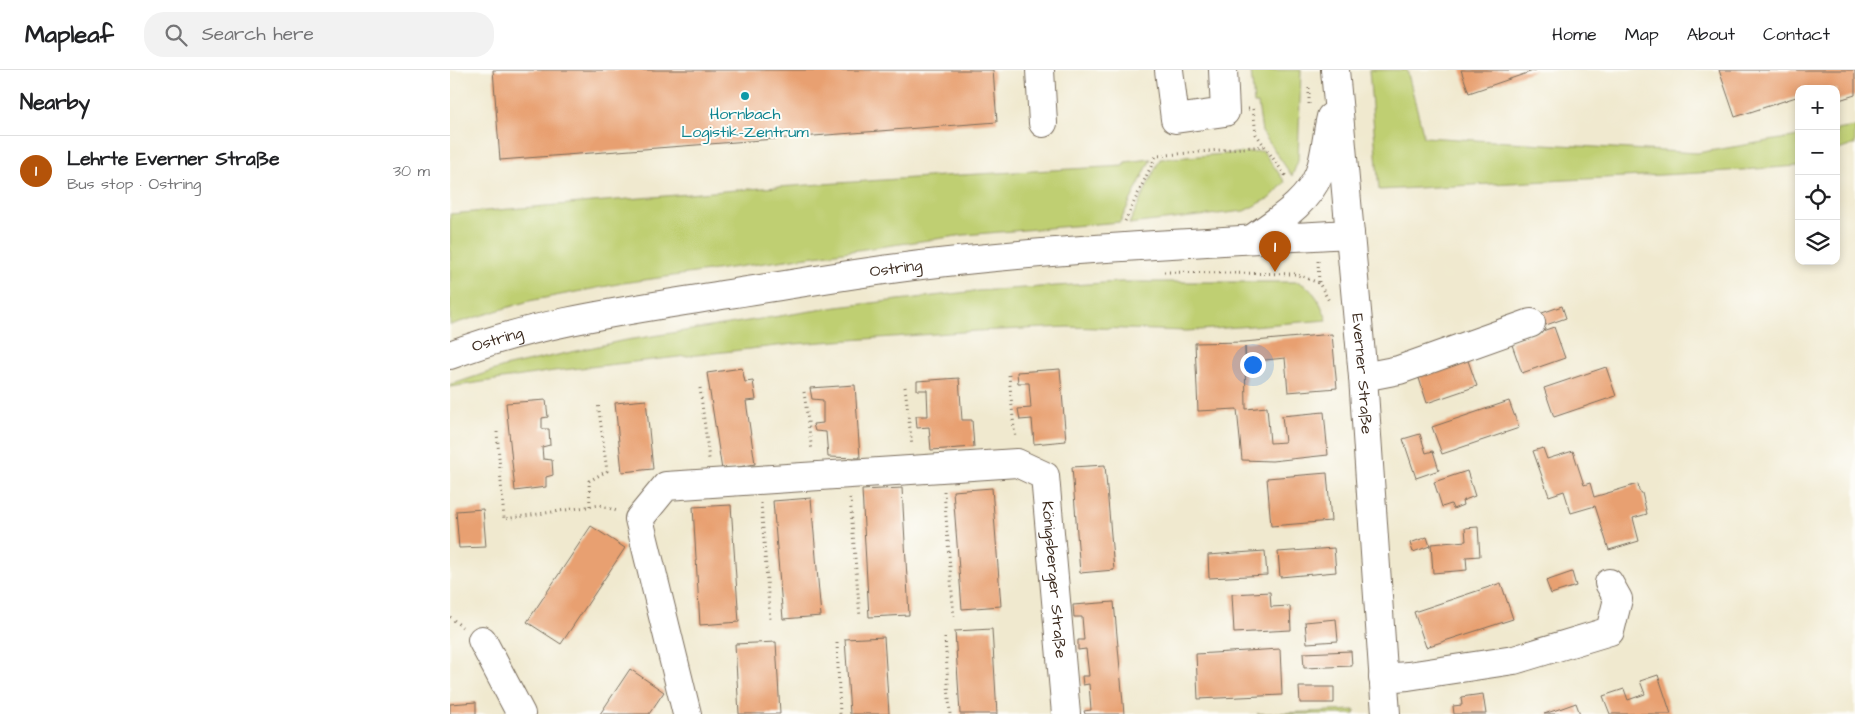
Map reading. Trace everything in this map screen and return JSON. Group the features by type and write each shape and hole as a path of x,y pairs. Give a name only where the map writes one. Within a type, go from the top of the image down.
{"street":[{"path":"1040,70 1043,123"},
{"path":"1169,70 1175,119 1225,112 1223,70"},
{"path":"1252,239 1283,216 1307,194 1319,174 1336,79"},
{"name":"Everner Straße","path":"1336,79 1363,376 1386,714"},
{"name":"Ostring","path":"450,355 487,342 544,327 598,316 860,273 1027,254 1350,234"},
{"path":"1363,376 1399,370 1531,322"},
{"name":"Königsberger Straße","path":"639,519 666,486 1017,463 1045,476 1066,714"},
{"path":"639,519 687,714"},
{"path":"1383,678 1514,660 1610,631 1618,599 1609,583"},
{"path":"482,640 521,714"}],"path":[{"path":"1225,112 1253,109 1256,134 1292,185"},
{"path":"1122,229 1156,156 1265,146"},
{"path":"1158,272 1295,274 1319,283"},
{"path":"1009,375 1017,463"},
{"path":"700,388 712,483"},
{"path":"905,388 914,469"},
{"path":"804,392 816,476"},
{"path":"590,506 589,481 607,472 598,403"},
{"path":"497,432 504,519 600,505 639,519"},
{"path":"943,467 954,618"},
{"path":"848,474 860,617"},
{"path":"760,480 770,619"},
{"path":"945,638 950,714"},
{"path":"837,643 840,714"}],"green space":[{"path":"1251,70 1301,70 1298,161 1292,176 1262,132 1258,104 1254,104"},
{"path":"1369,70 1407,70 1424,137 1697,153 1795,137 1795,166 1379,190"},
{"path":"1855,127 1855,144 1840,150 1840,129"},
{"path":"1263,151 1285,182 1270,198 1244,211 1129,224 1160,159"},
{"path":"1151,159 1120,222 964,235 623,283 529,301 450,325 450,214 748,189 1124,166 1125,162"},
{"path":"1120,282 1299,282 1310,289 1317,298 1327,320 1187,331 1068,327 976,331 794,344 554,371 450,387 450,385 504,367 621,341 837,307 977,291"},
{"path":"1355,710 1355,714 1257,714"}],"building":[{"name":"Hornbach Logistik-Zentrum","path":"493,70 993,70 997,122 500,160"},
{"path":"1461,70 1536,70 1469,93"},
{"path":"1719,70 1855,70 1855,95 1840,100 1840,85 1795,85 1795,97 1735,117"},
{"path":"1562,306 1566,318 1546,325 1542,313"},
{"path":"1554,327 1565,358 1522,373 1511,342"},
{"path":"1332,334 1337,388 1288,392 1285,358 1246,362 1245,347 1246,409 1267,407 1270,443 1285,442 1282,416 1324,412 1328,455 1272,461 1242,460 1237,409 1198,411 1195,343 1244,342"},
{"path":"1466,355 1477,386 1427,403 1417,372"},
{"path":"1606,367 1616,396 1554,417 1544,388"},
{"path":"742,368 745,382 753,381 756,400 746,401 755,464 722,470 707,373"},
{"path":"1060,369 1066,441 1034,444 1032,419 1020,420 1018,409 1031,408 1029,383 1018,383 1017,372"},
{"path":"959,378 962,420 972,420 974,447 931,450 929,427 917,428 916,416 928,416 927,390 917,390 917,381"},
{"path":"855,385 860,458 828,457 826,432 815,431 813,424 823,423 823,400 812,399 810,388"},
{"path":"546,400 548,417 542,418 542,429 549,429 550,445 542,447 543,459 552,460 553,475 546,477 546,487 515,491 506,403"},
{"path":"646,400 653,469 622,472 615,403"},
{"path":"1509,401 1519,428 1442,454 1432,427"},
{"path":"1420,434 1426,453 1433,451 1439,470 1416,478 1403,439"},
{"path":"1543,448 1547,459 1573,451 1584,485 1590,483 1594,497 1638,484 1647,514 1633,518 1639,541 1609,550 1595,506 1571,513 1564,491 1549,496 1533,451"},
{"path":"1105,465 1114,570 1080,573 1072,467"},
{"path":"1467,471 1475,496 1462,501 1463,505 1453,509 1451,504 1442,507 1434,482"},
{"path":"1327,473 1331,521 1271,526 1267,478"},
{"path":"902,488 909,615 869,617 862,490"},
{"path":"992,488 1001,606 962,609 953,491"},
{"path":"811,498 821,616 783,619 773,501"},
{"path":"731,505 739,622 700,625 693,507"},
{"path":"483,509 486,547 459,548 456,511"},
{"path":"591,526 625,548 561,644 527,622"},
{"path":"1478,527 1480,556 1466,557 1467,570 1433,573 1431,544 1466,541 1465,528"},
{"path":"1427,537 1430,546 1413,552 1410,543"},
{"path":"1334,548 1336,572 1280,577 1278,552"},
{"path":"1265,551 1267,575 1209,578 1208,555"},
{"path":"1572,572 1576,586 1551,594 1546,581"},
{"path":"1501,583 1513,619 1426,647 1414,612"},
{"path":"1270,592 1271,607 1290,606 1291,630 1234,633 1232,594"},
{"path":"1114,602 1124,714 1085,714 1084,711 1091,710 1089,684 1083,685 1082,676 1089,676 1086,649 1078,650 1078,640 1084,640 1082,617 1074,617 1073,605"},
{"path":"1336,619 1338,641 1307,643 1305,622"},
{"path":"992,629 997,714 960,714 955,631"},
{"path":"884,637 889,714 850,714 845,639"},
{"path":"776,642 780,714 739,714 735,644"},
{"path":"1280,649 1282,695 1198,699 1196,654"},
{"path":"1351,651 1352,666 1304,668 1303,653"},
{"path":"630,669 664,692 649,714 600,714"},
{"path":"1658,675 1671,714 1610,714 1603,696 1624,689 1628,700 1645,694 1640,681"},
{"path":"1299,687 1334,687 1334,703 1300,703"},
{"path":"1483,694 1486,714 1454,714 1453,706 1462,705 1461,697"},
{"path":"476,702 476,714 450,714 450,704"},
{"path":"1576,703 1580,714 1544,714 1562,708"}],"place":[{"name":"Hornbach Logistik-Zentrum","path":"745,96"},
{"name":"Lehrte Everner Straße","path":"1275,272"}]}
